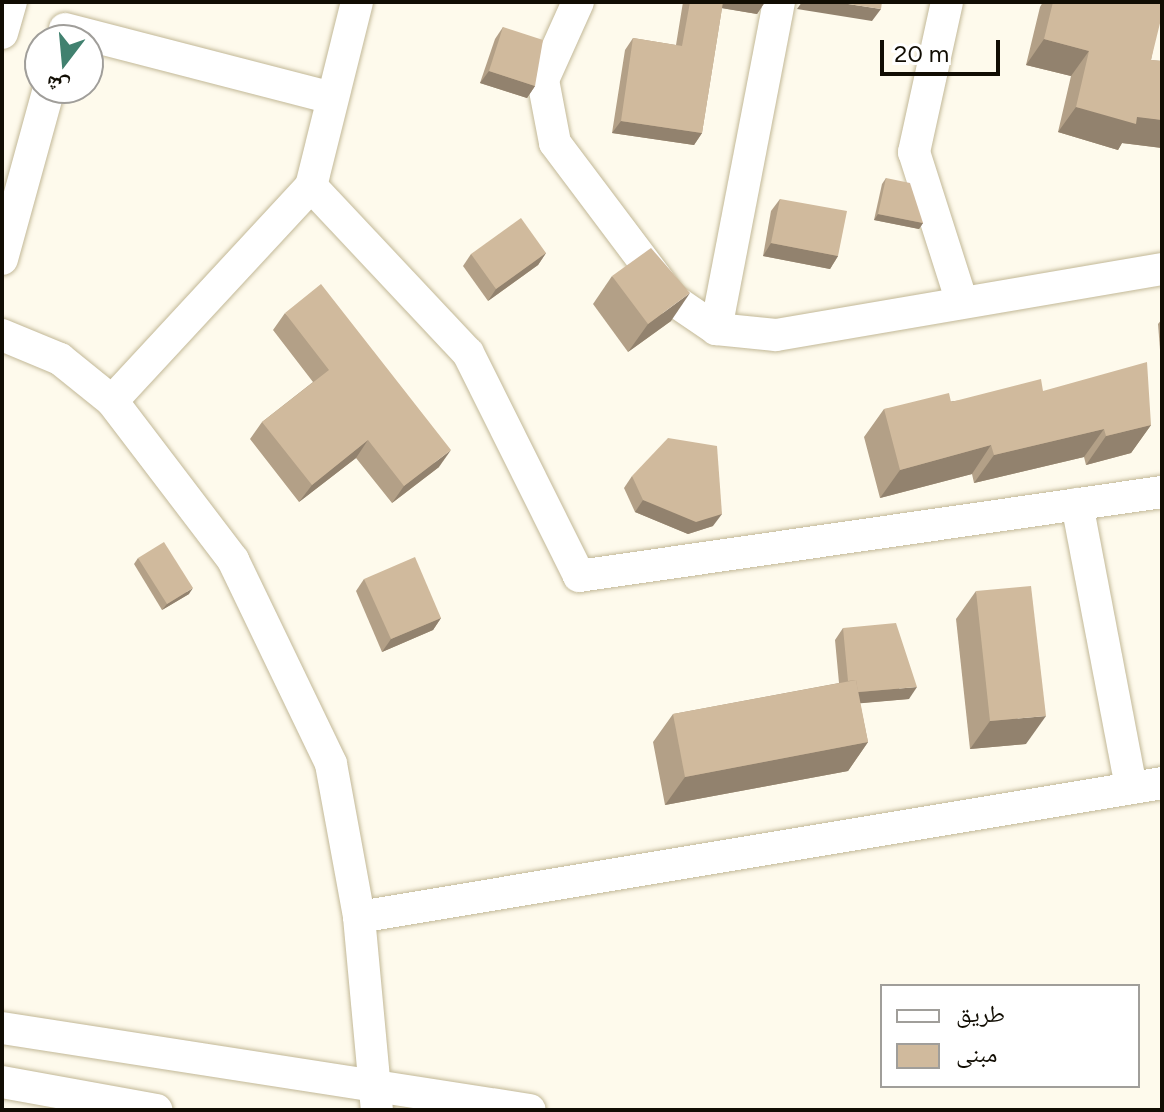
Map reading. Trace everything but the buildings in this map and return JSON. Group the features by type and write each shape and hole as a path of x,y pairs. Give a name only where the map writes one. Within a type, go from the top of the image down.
{"street":[{"path":"2,33 11,2"},
{"path":"112,401 311,186 357,2"},
{"path":"578,2 543,80 555,143 672,299 716,329 776,335 1162,269"},
{"path":"716,329 779,2"},
{"path":"947,2 914,152 962,302"},
{"path":"104,35 332,98"},
{"path":"3,254 45,104"},
{"path":"311,186 468,353 579,576 1162,492"},
{"path":"2,335 60,359 112,401 233,560 331,764 359,917 376,1099"},
{"path":"359,917 1146,786 1077,504"},
{"path":"2,1028 376,1099 530,1110"},
{"path":"2,1082 156,1110"}]}
